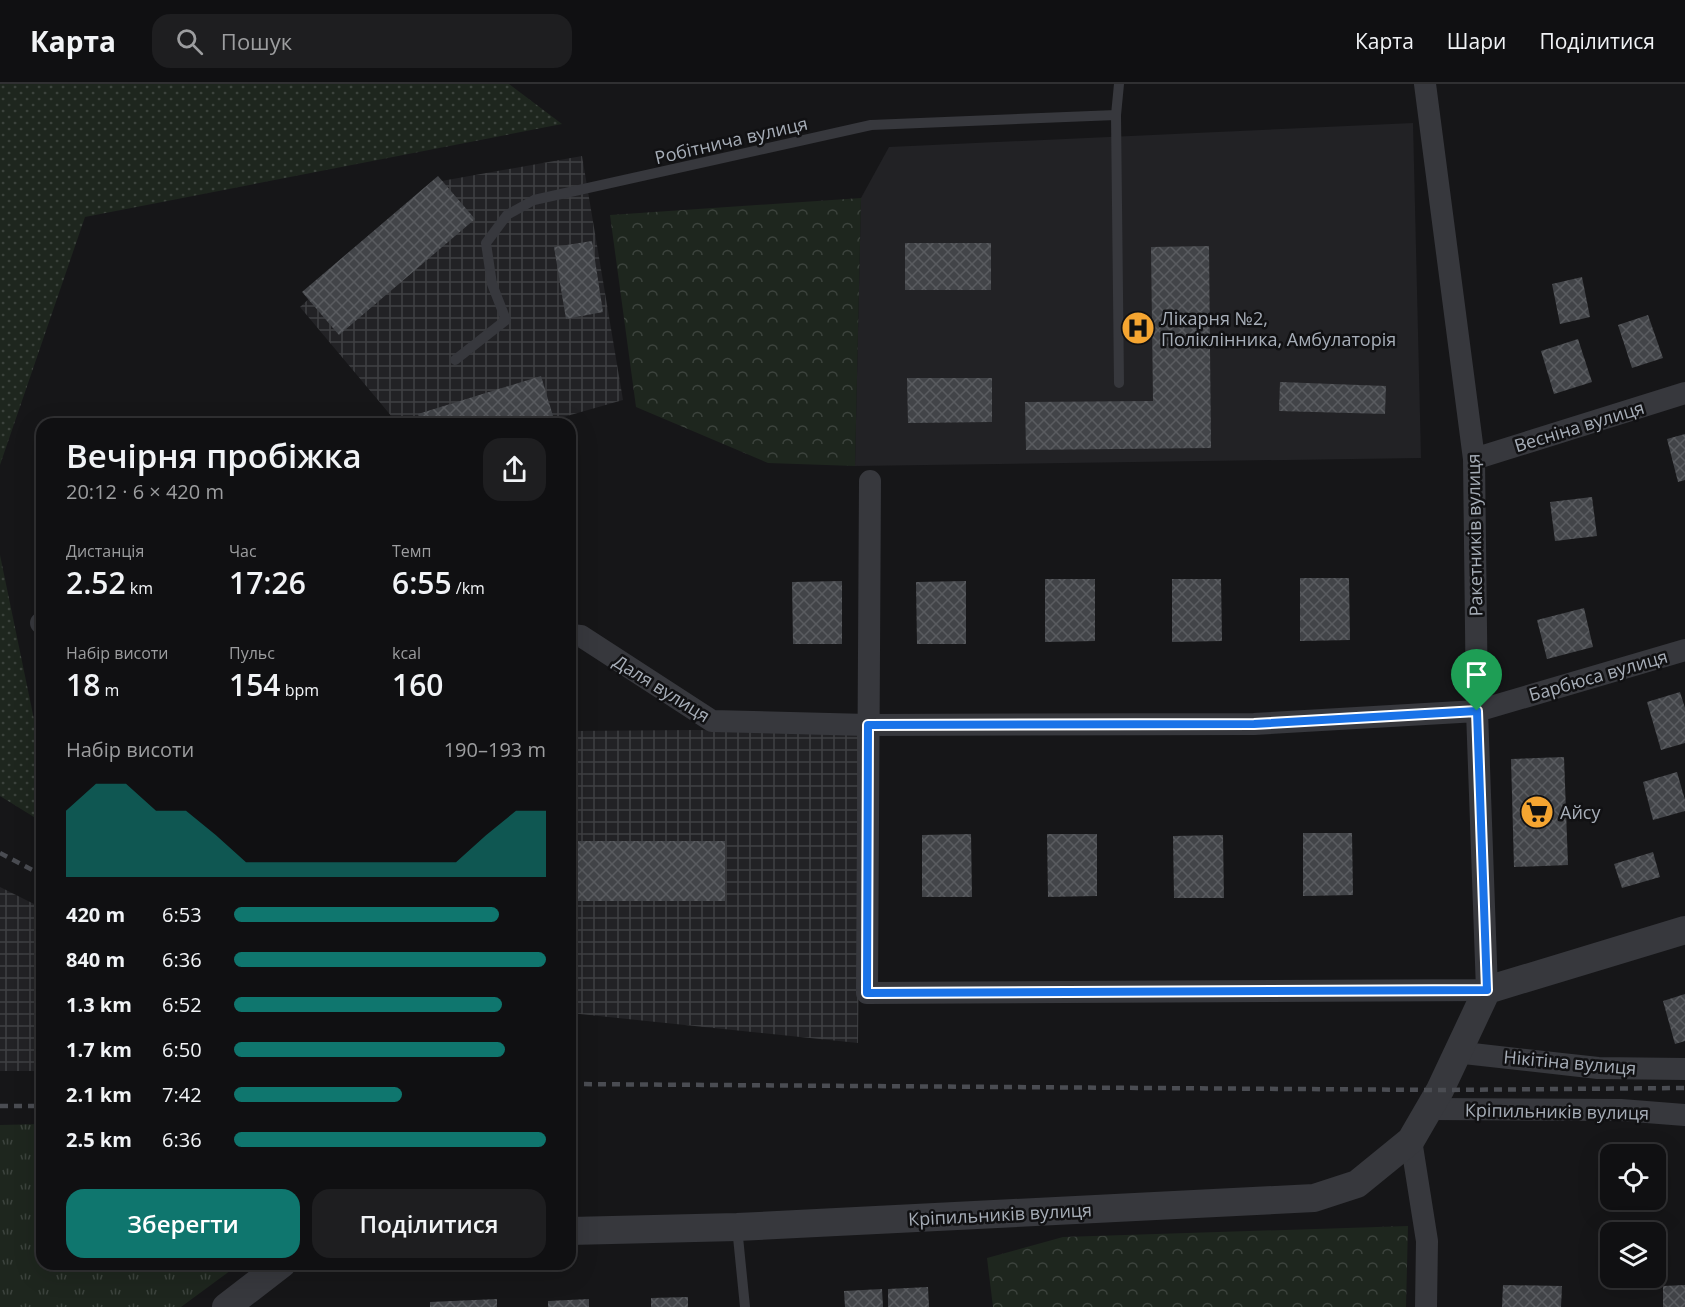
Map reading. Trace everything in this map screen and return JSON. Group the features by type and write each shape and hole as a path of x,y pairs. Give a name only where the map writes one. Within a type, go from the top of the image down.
{"street":[{"name":"Ракетників вулиця","path":"1425,84 1474,459 1477,711 1487,990"},
{"name":"Весніна вулиця","path":"1474,459 1685,393"},
{"path":"870,481 867,993 1487,990 1685,930"},
{"name":"Даля вулиця","path":"576,636 581,636 712,721 868,725 1254,724 1477,711"},
{"name":"Барбюса вулиця","path":"1477,711 1685,650"},
{"name":"Кріпильників вулиця","path":"576,1232 737,1227 1314,1198 1357,1184 1411,1140 1429,1109 1487,990"},
{"name":"Нікітіна вулиця","path":"1455,1052 1598,1068 1685,1069"},
{"name":"Кріпильників вулиця","path":"1429,1109 1621,1110 1685,1115"},
{"path":"1411,1140 1427,1241 1425,1307"},
{"path":"226,1307 274,1270"}],"lane":[{"path":"1119,84 1116,115 1119,383"},
{"name":"Робітнича вулиця","path":"455,360 506,320 492,284 486,243 507,215 534,200 871,125 1116,115"},
{"path":"737,1227 745,1307"}],"shaded area":[{"name":"Лікарня №2, Поліклінника, Амбулаторія","path":"1413,123 1421,458 855,466 861,198 889,147"},
{"path":"582,156 623,400 560,418 393,418 300,307 436,182"},
{"path":"696,730 861,733 858,1043 576,1014 576,731"},
{"path":"0,887 36,905 36,1071 0,1071"}],"green space":[{"path":"0,84 509,84 562,124 85,217 0,465"},
{"path":"861,198 855,466 768,463 636,407 610,215"},
{"path":"0,555 36,729 36,818 0,796"},
{"path":"36,1124 36,1270 231,1270 181,1307 0,1307 0,1125"},
{"path":"1408,1226 1406,1307 993,1307 987,1258 1063,1237"}],"building":[{"path":"438,176 475,219 339,335 302,292"},
{"path":"592,241 603,312 566,319 554,247"},
{"path":"905,243 991,243 991,290 905,290"},
{"path":"1209,246 1211,448 1026,450 1025,402 1153,401 1151,247"},
{"path":"1582,277 1590,317 1560,324 1552,284"},
{"path":"1648,315 1663,358 1632,368 1618,325"},
{"path":"1578,339 1592,382 1554,394 1541,351"},
{"path":"541,376 553,416 546,418 419,418 418,414"},
{"path":"907,378 992,378 992,422 908,423"},
{"path":"1280,382 1386,386 1385,414 1279,411"},
{"path":"1685,434 1685,480 1678,482 1667,439"},
{"path":"1592,497 1597,536 1555,541 1550,502"},
{"path":"1300,578 1349,578 1350,640 1300,641"},
{"path":"1045,579 1095,579 1095,641 1045,642"},
{"path":"1172,579 1221,579 1222,641 1172,642"},
{"path":"842,581 842,644 793,644 792,582"},
{"path":"966,581 966,644 917,644 916,582"},
{"path":"1584,608 1593,647 1547,659 1537,620"},
{"path":"1680,692 1685,708 1685,743 1661,750 1647,702"},
{"path":"1564,757 1568,865 1514,867 1511,759"},
{"path":"1677,772 1685,800 1685,811 1653,820 1643,782"},
{"path":"1303,833 1352,833 1353,895 1303,896"},
{"path":"971,834 972,897 922,897 922,835"},
{"path":"1047,834 1097,834 1097,896 1048,897"},
{"path":"1223,835 1224,898 1174,898 1173,836"},
{"path":"576,841 725,841 725,901 576,901"},
{"path":"1653,852 1660,877 1622,888 1614,864"},
{"path":"1685,994 1685,1041 1675,1044 1663,1001"},
{"path":"1503,1285 1562,1286 1561,1307 1502,1307"},
{"path":"1685,1285 1685,1307 1663,1307 1663,1288"},
{"path":"928,1287 929,1307 888,1307 888,1289"},
{"path":"882,1289 883,1307 845,1307 844,1291"},
{"path":"688,1297 688,1307 651,1307 651,1298"},
{"path":"497,1299 497,1307 430,1307 430,1302"},
{"path":"589,1299 589,1307 548,1307 548,1301"}],"railway":[{"path":"0,853 36,872"},
{"path":"576,1084 1440,1090 1685,1088"},
{"path":"0,1106 36,1106"}],"place":[{"name":"Лікарня №2, Поліклінника, Амбулаторія","path":"1138,328"},
{"name":"Айсу","path":"1537,812"}],"route":[{"path":"1477,711 1487,990 867,993 868,725 1254,724 1477,711"}]}
